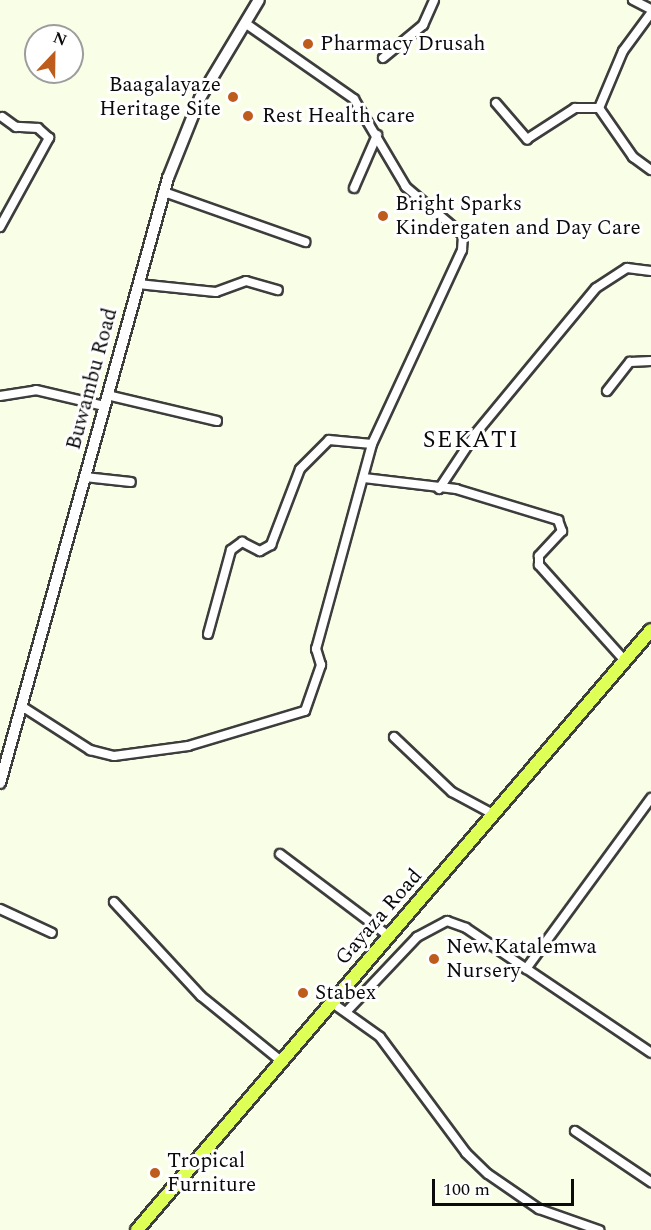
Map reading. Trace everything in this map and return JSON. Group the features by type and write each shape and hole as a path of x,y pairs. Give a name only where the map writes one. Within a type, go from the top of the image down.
{"main road":[{"name":"Gayaza Road","path":"136,1230 651,630"}],"street":[{"name":"Buwambu Road","path":"0,783 164,192 200,98 259,0"},
{"path":"382,58 423,24 435,0"},
{"path":"599,108 616,64 651,11 633,0"},
{"path":"22,707 90,750 114,756 188,746 302,714 321,665 316,648 372,444 464,242 454,225 406,187 377,135 344,90 245,23"},
{"path":"496,103 527,139 569,111 599,108"},
{"path":"599,108 633,157 651,170"},
{"path":"0,227 49,138 38,128 16,127 2,117"},
{"path":"354,188 377,135"},
{"path":"164,192 305,242"},
{"path":"0,208 6,217"},
{"path":"439,489 476,433 596,288 616,271 651,271"},
{"path":"138,284 216,292 246,281 278,290"},
{"path":"607,391 630,362 651,361"},
{"path":"0,396 36,390 217,421"},
{"path":"208,634 231,550 242,542 261,551 271,545 300,469 329,440 372,444"},
{"path":"85,477 130,482"},
{"path":"364,478 439,489 558,520 562,531 538,562 625,661"},
{"path":"394,737 452,792 493,814"},
{"path":"526,969 651,798"},
{"path":"280,854 389,936"},
{"path":"114,902 201,996 280,1061"},
{"path":"0,909 52,933"},
{"path":"347,1011 417,937 437,923 466,928 651,1053"},
{"path":"331,1002 380,1036 466,1153 488,1174 539,1209 599,1230"},
{"path":"574,1131 651,1182"}],"place":[{"name":"Pharmacy Drusah","path":"308,44"},
{"name":"Baagalayaze Heritage Site","path":"233,97"},
{"name":"Rest Health care","path":"248,116"},
{"name":"Bright Sparks Kindergaten and Day Care","path":"383,216"},
{"name":"New Katalemwa Nursery","path":"434,959"},
{"name":"Stabex","path":"303,993"},
{"name":"Tropical Furniture","path":"155,1173"}],"district":[{"name":"SEKATI","path":"471,441"}]}
